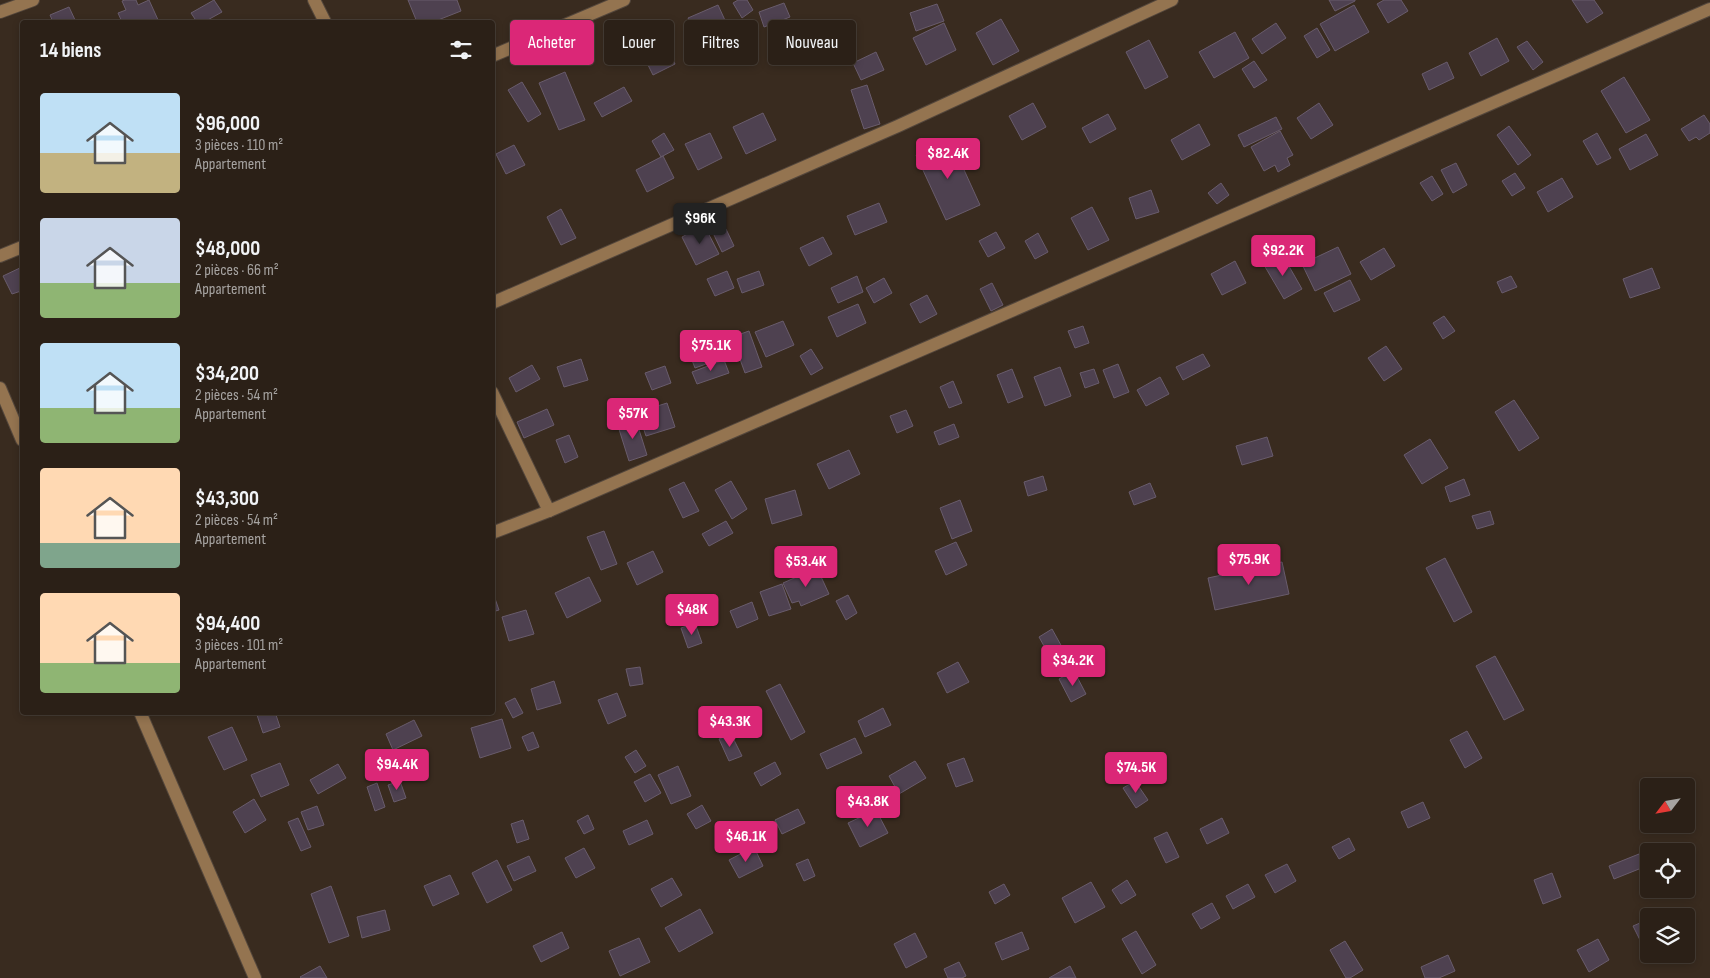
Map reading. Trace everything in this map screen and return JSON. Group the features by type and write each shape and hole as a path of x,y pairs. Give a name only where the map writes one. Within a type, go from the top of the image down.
{"street":[{"path":"0,12 33,0"},
{"path":"314,0 324,20"},
{"path":"495,55 624,0"},
{"path":"495,302 898,126 1172,0"},
{"path":"495,532 549,511 1710,8"},
{"path":"0,256 20,248"},
{"path":"0,388 20,435"},
{"path":"495,398 549,511"},
{"path":"141,715 255,978"}],"building":[{"path":"136,0 138,5 149,0 158,20 121,20 118,13 126,10 122,1"},
{"path":"214,0 222,12 208,20 196,20 191,13"},
{"path":"408,0 457,0 461,11 438,20 416,20"},
{"path":"738,0 747,0 753,10 742,18 733,3"},
{"path":"1329,0 1355,0 1355,1 1335,11"},
{"path":"1384,0 1401,0 1408,11 1388,23 1377,4"},
{"path":"1572,0 1594,0 1603,13 1587,23"},
{"path":"784,3 790,17 782,20 768,20 768,25 764,27 759,12"},
{"path":"937,4 944,21 916,31 910,13"},
{"path":"718,5 725,20 689,20 688,18"},
{"path":"1354,5 1369,32 1335,51 1320,24"},
{"path":"69,7 75,20 52,20 50,15"},
{"path":"1001,19 1019,51 993,65 976,33"},
{"path":"944,23 956,50 926,65 913,38"},
{"path":"1276,23 1286,38 1262,54 1252,39"},
{"path":"1317,28 1330,50 1317,58 1304,36"},
{"path":"1235,32 1249,58 1214,78 1199,52"},
{"path":"1497,38 1509,61 1481,76 1469,53"},
{"path":"1149,40 1168,77 1145,89 1126,52"},
{"path":"1527,41 1543,62 1533,70 1517,47"},
{"path":"876,52 884,70 861,80 854,65 856,65 856,62"},
{"path":"1254,61 1267,80 1254,88 1242,69"},
{"path":"1447,62 1454,78 1429,90 1422,74"},
{"path":"648,65 673,65 653,75"},
{"path":"565,72 585,120 559,130 539,83"},
{"path":"1624,77 1650,120 1626,133 1601,91"},
{"path":"522,82 541,114 528,122 508,90"},
{"path":"867,85 880,124 864,129 851,90"},
{"path":"624,87 632,101 602,117 594,103"},
{"path":"1033,103 1046,127 1022,140 1009,116"},
{"path":"1319,103 1333,125 1311,139 1297,118"},
{"path":"763,113 776,140 746,154 733,127"},
{"path":"1108,114 1116,129 1090,143 1082,128"},
{"path":"1704,115 1710,124 1710,133 1699,140 1696,137 1689,141 1681,129"},
{"path":"1276,117 1282,129 1244,147 1238,135"},
{"path":"1199,124 1210,145 1182,160 1171,140"},
{"path":"1509,126 1531,155 1518,165 1497,135"},
{"path":"1280,131 1293,155 1287,158 1290,165 1278,172 1275,165 1264,171 1251,147"},
{"path":"664,133 674,150 661,157 652,141"},
{"path":"710,133 722,158 698,170 685,144"},
{"path":"1597,133 1611,158 1597,165 1583,141"},
{"path":"1646,134 1658,155 1630,170 1619,149"},
{"path":"950,139 980,205 946,220 916,155"},
{"path":"514,145 525,165 506,174 496,154"},
{"path":"663,156 674,178 647,192 636,170"},
{"path":"1456,163 1467,185 1453,193 1441,170"},
{"path":"1515,173 1525,188 1512,196 1502,181"},
{"path":"1432,176 1443,194 1432,201 1420,183"},
{"path":"1562,178 1573,197 1548,212 1537,192"},
{"path":"1221,183 1229,195 1217,204 1208,193"},
{"path":"1151,190 1159,212 1136,219 1129,198"},
{"path":"879,203 887,222 855,235 847,216"},
{"path":"1092,207 1109,240 1088,250 1071,218"},
{"path":"561,209 576,238 561,245 547,217"},
{"path":"704,225 719,254 696,265 682,237"},
{"path":"726,229 734,246 722,252 714,235"},
{"path":"996,232 1005,248 988,257 979,241"},
{"path":"1038,233 1048,252 1035,259 1025,241"},
{"path":"823,237 832,254 809,266 800,248"},
{"path":"1338,247 1351,274 1315,291 1302,264"},
{"path":"1384,248 1395,266 1371,280 1360,262"},
{"path":"1282,254 1302,289 1284,299 1264,265"},
{"path":"1235,261 1246,283 1222,295 1211,274"},
{"path":"20,268 20,291 12,294 3,276"},
{"path":"1652,268 1660,288 1630,298 1623,279"},
{"path":"727,271 734,288 715,296 707,279"},
{"path":"759,271 764,285 742,293 737,279"},
{"path":"857,276 863,292 838,303 831,288"},
{"path":"1511,276 1517,287 1502,293 1497,282"},
{"path":"884,278 892,293 874,303 866,288"},
{"path":"1350,280 1360,300 1334,312 1324,293"},
{"path":"992,283 1003,305 991,311 980,289"},
{"path":"927,295 937,314 920,323 910,304"},
{"path":"858,304 866,323 837,337 828,317"},
{"path":"1444,316 1455,331 1443,339 1433,323"},
{"path":"783,321 794,345 766,357 755,332"},
{"path":"1083,326 1089,343 1075,348 1068,331"},
{"path":"749,331 762,367 745,373 732,337"},
{"path":"709,339 717,360 695,368 687,347"},
{"path":"1386,346 1402,369 1384,381 1368,358"},
{"path":"811,349 823,368 811,375 800,356"},
{"path":"1203,354 1210,366 1183,380 1176,367"},
{"path":"581,359 588,380 564,387 557,367"},
{"path":"724,360 729,373 697,384 692,372"},
{"path":"1118,364 1129,392 1114,398 1103,370"},
{"path":"532,365 540,379 516,392 509,378"},
{"path":"665,366 671,383 652,390 645,373"},
{"path":"1060,367 1071,396 1045,406 1034,377"},
{"path":"1012,369 1023,397 1008,403 997,375"},
{"path":"1094,369 1099,383 1085,388 1080,373"},
{"path":"1160,377 1169,394 1146,406 1137,390"},
{"path":"953,381 962,403 949,408 940,387"},
{"path":"1514,400 1539,438 1519,451 1495,412"},
{"path":"667,403 675,427 646,436 638,412"},
{"path":"547,409 554,425 524,438 517,422"},
{"path":"906,410 913,426 897,433 890,416"},
{"path":"636,420 647,455 629,461 618,426"},
{"path":"954,424 959,437 939,445 934,432"},
{"path":"569,435 578,457 565,463 556,440"},
{"path":"1267,437 1273,456 1242,465 1236,446"},
{"path":"1430,439 1448,468 1422,484 1404,455"},
{"path":"849,450 860,474 829,489 817,464"},
{"path":"1043,476 1047,490 1028,496 1024,482"},
{"path":"1464,479 1470,495 1450,502 1445,487"},
{"path":"731,481 747,509 732,519 715,490"},
{"path":"684,482 699,511 683,518 669,489"},
{"path":"1150,483 1156,497 1134,505 1129,492"},
{"path":"795,490 802,515 772,524 765,499"},
{"path":"960,500 972,531 952,539 940,508"},
{"path":"1490,511 1494,524 1477,529 1472,516"},
{"path":"726,521 733,533 709,546 702,534"},
{"path":"604,531 617,564 601,570 587,537"},
{"path":"956,542 967,565 946,575 935,551"},
{"path":"653,551 663,572 637,585 627,563"},
{"path":"1445,558 1472,612 1454,622 1426,568"},
{"path":"1282,562 1289,594 1215,610 1208,578"},
{"path":"817,568 829,594 801,606 799,601 792,603 783,583"},
{"path":"589,577 601,601 567,618 555,593"},
{"path":"782,584 791,609 769,616 760,592"},
{"path":"848,595 857,613 846,620 836,601"},
{"path":"495,599 499,610 495,611"},
{"path":"752,602 758,619 737,628 730,611"},
{"path":"526,610 534,634 509,641 502,617"},
{"path":"695,623 702,643 688,648 681,628"},
{"path":"1052,629 1062,647 1049,655 1039,637"},
{"path":"1495,656 1524,710 1504,720 1476,666"},
{"path":"958,662 969,682 947,693 937,673"},
{"path":"640,667 643,684 630,686 626,669"},
{"path":"1074,671 1086,694 1071,702 1059,679"},
{"path":"554,681 561,703 537,710 531,689"},
{"path":"780,684 805,732 791,740 766,691"},
{"path":"617,693 626,716 608,724 598,700"},
{"path":"515,698 523,713 513,718 505,703"},
{"path":"883,708 891,725 865,737 858,721"},
{"path":"257,715 276,715 280,727 263,733"},
{"path":"502,719 511,748 480,758 471,728"},
{"path":"414,720 422,736 393,750 386,734"},
{"path":"232,727 247,760 224,770 208,737"},
{"path":"1467,731 1482,758 1465,768 1450,740"},
{"path":"533,732 539,747 528,751 522,737"},
{"path":"731,734 742,756 729,761 719,739"},
{"path":"855,738 862,753 827,769 820,754"},
{"path":"636,750 646,766 635,773 625,757"},
{"path":"964,758 973,781 956,787 947,764"},
{"path":"915,761 926,778 899,794 889,776"},
{"path":"775,762 781,774 761,786 754,773"},
{"path":"280,763 289,785 261,797 251,775"},
{"path":"338,764 346,778 318,794 310,780"},
{"path":"678,766 691,796 671,804 658,775"},
{"path":"650,774 661,793 645,802 634,782"},
{"path":"400,781 406,798 394,802 388,785"},
{"path":"1135,781 1148,800 1136,808 1123,788"},
{"path":"377,783 385,807 375,811 367,787"},
{"path":"254,799 266,820 245,833 233,812"},
{"path":"1423,802 1430,818 1408,828 1401,812"},
{"path":"702,805 711,821 696,829 687,814"},
{"path":"317,806 324,825 308,830 301,812"},
{"path":"798,809 805,823 782,834 775,820"},
{"path":"876,810 888,833 860,847 848,823"},
{"path":"588,815 594,829 584,834 577,821"},
{"path":"298,818 311,847 301,851 288,822"},
{"path":"1222,818 1229,833 1207,844 1200,829"},
{"path":"523,820 529,839 517,843 511,824"},
{"path":"647,820 653,834 629,845 623,831"},
{"path":"1167,832 1179,857 1166,863 1154,838"},
{"path":"1349,838 1355,850 1339,859 1332,847"},
{"path":"754,847 763,866 739,878 729,860"},
{"path":"584,848 595,868 576,878 565,858"},
{"path":"1639,854 1640,857 1640,869 1614,879 1609,866"},
{"path":"529,856 536,871 514,881 507,866"},
{"path":"808,859 815,876 804,881 796,864"},
{"path":"497,860 512,890 487,903 472,873"},
{"path":"1287,864 1296,881 1275,893 1265,875"},
{"path":"1552,873 1561,897 1543,904 1534,880"},
{"path":"450,875 459,894 433,906 424,886"},
{"path":"672,878 682,895 661,907 651,889"},
{"path":"1127,880 1136,895 1121,904 1112,890"},
{"path":"1091,882 1105,907 1075,923 1062,898"},
{"path":"1004,884 1010,895 995,904 989,892"},
{"path":"1248,884 1255,897 1233,909 1226,896"},
{"path":"331,886 349,936 329,943 311,894"},
{"path":"1212,903 1220,918 1201,929 1192,914"},
{"path":"700,909 713,933 679,952 665,928"},
{"path":"385,910 390,930 362,938 357,917"},
{"path":"1640,923 1640,940 1633,926"},
{"path":"1136,931 1156,965 1142,974 1122,939"},
{"path":"562,932 569,948 541,962 533,946"},
{"path":"1022,932 1029,949 1002,960 995,943"},
{"path":"915,933 927,957 906,968 894,944"},
{"path":"639,938 650,962 620,976 609,951"},
{"path":"1598,939 1609,960 1589,972 1577,950"},
{"path":"1345,941 1363,970 1350,978 1346,978 1330,950"},
{"path":"1448,955 1455,971 1439,978 1425,978 1421,967"},
{"path":"959,962 966,976 962,978 948,978 944,969"},
{"path":"320,966 327,978 300,977"},
{"path":"1070,966 1076,978 1049,978"}]}
